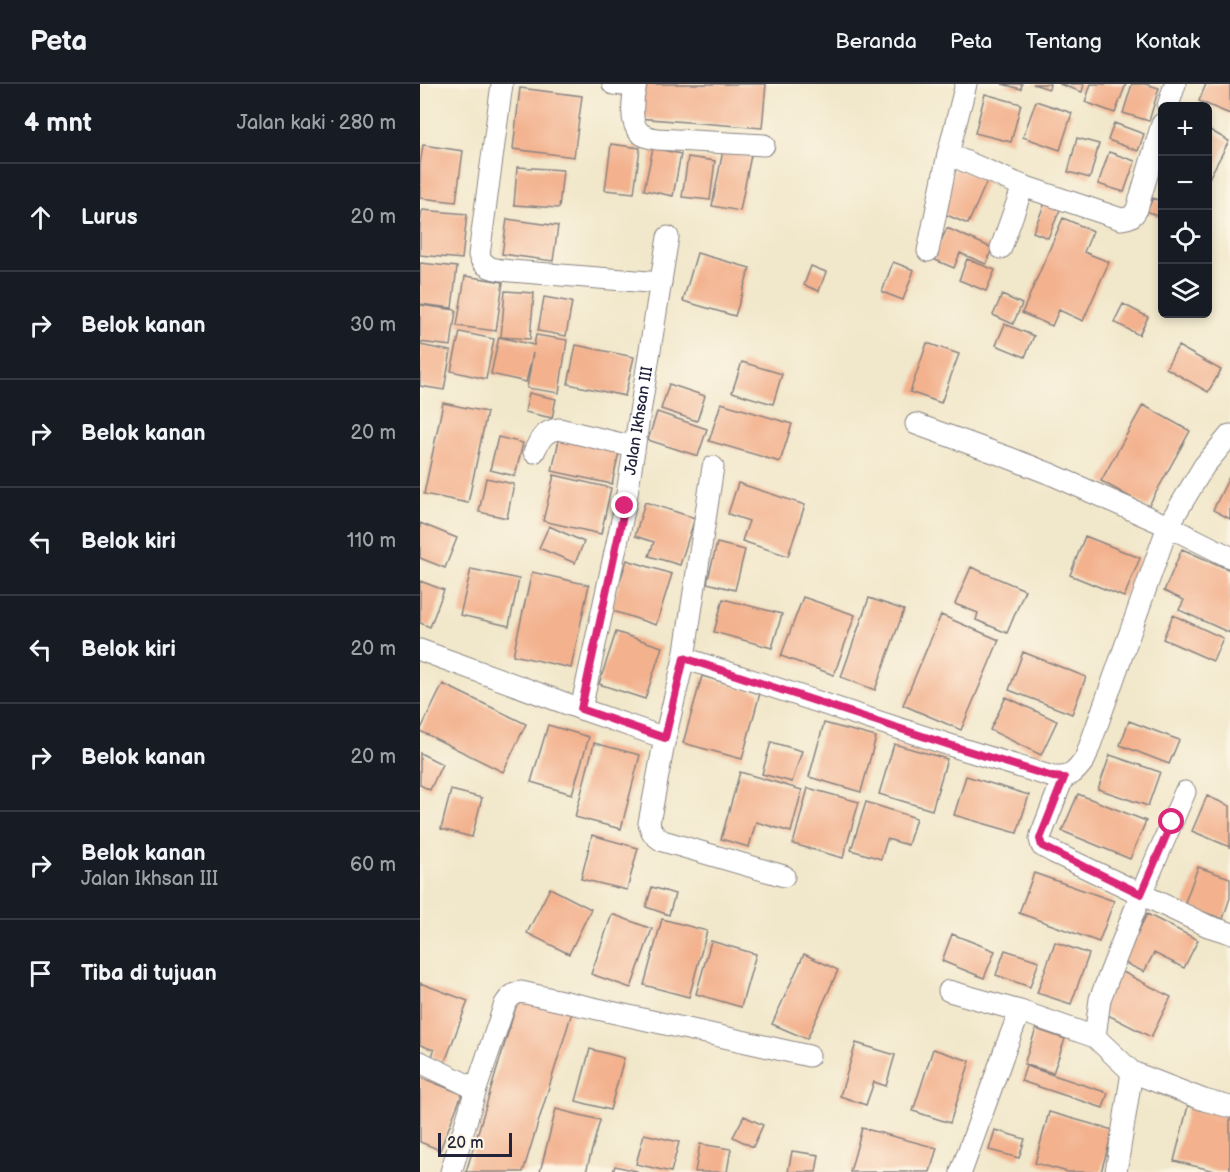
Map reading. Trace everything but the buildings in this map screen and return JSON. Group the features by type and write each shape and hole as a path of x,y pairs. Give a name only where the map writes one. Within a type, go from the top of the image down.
{"street":[{"path":"502,84 479,259 484,265 511,271 661,283"},
{"path":"612,84 636,85 633,96 635,126 645,136 657,139 764,145"},
{"path":"928,251 948,154 966,84"},
{"path":"1169,102 1175,84"},
{"path":"948,154 1023,186 1121,219 1134,215 1137,209 1158,138"},
{"path":"1001,248 1023,186"},
{"name":"Jalan Ikhsan III","path":"581,709 625,506 668,237"},
{"path":"916,424 1053,475 1168,526 1230,557"},
{"path":"534,452 539,440 553,429 634,447"},
{"path":"684,658 973,753 1053,777 1064,778 1078,769 1085,759 1168,526 1204,466 1230,435"},
{"path":"713,466 684,658 665,738 649,823 651,831 663,841 784,876"},
{"path":"420,650 665,738"},
{"path":"1064,778 1040,839 1042,846 1208,926 1230,933"},
{"path":"1095,1037 1100,999 1141,894 1185,792"},
{"path":"949,991 1020,1011 1095,1037 1132,1072 1204,1100 1230,1107"},
{"path":"452,1172 505,1004 515,993 521,992 809,1056"},
{"path":"961,1172 1020,1011"},
{"path":"420,1062 477,1089"},
{"path":"1116,1172 1132,1072"}],"route":[{"path":"625,506 581,709 665,738 684,658 962,749 1053,777 1064,778 1040,839 1042,846 1141,894 1172,822"}]}
